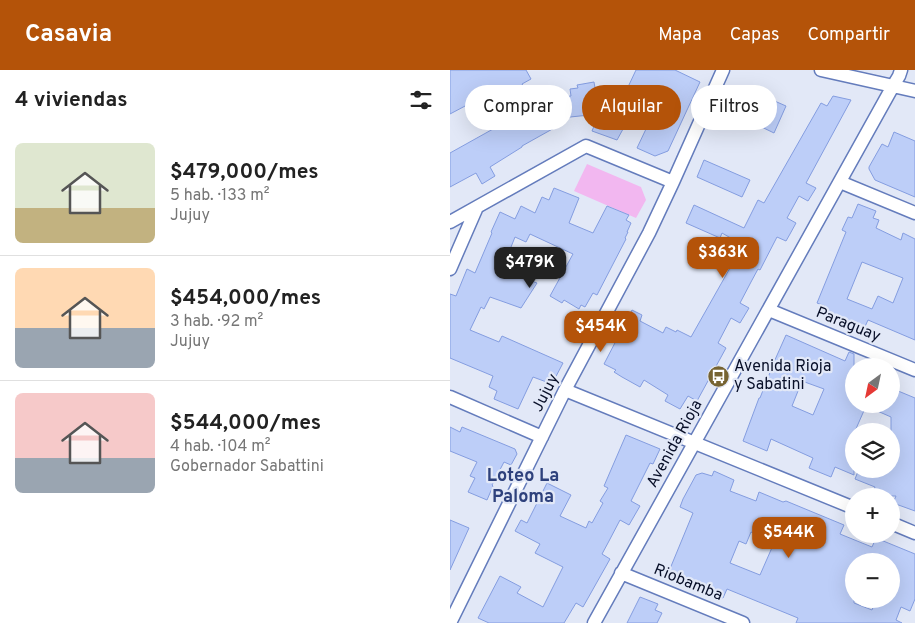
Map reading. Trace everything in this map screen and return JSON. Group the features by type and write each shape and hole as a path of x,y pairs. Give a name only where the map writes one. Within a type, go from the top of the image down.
{"street":[{"name":"Jujuy","path":"450,623 565,390 649,233 723,70"},
{"path":"821,70 915,91"},
{"name":"Avenida Rioja","path":"594,623 901,70"},
{"path":"450,222 586,146 673,182"},
{"path":"840,182 915,213"},
{"path":"450,269 477,207"},
{"name":"Paraguay","path":"768,310 915,370"},
{"path":"565,390 845,504"},
{"path":"450,397 542,437"},
{"path":"900,527 915,533"},
{"name":"Riobamba","path":"621,573 743,623"}],"shaded area":[{"path":"587,164 641,187 646,200 636,218 574,191"}],"building":[{"path":"450,70 526,70 531,79 523,85 465,85 465,106 450,114"},
{"path":"636,70 675,70 700,82 699,85 691,85 691,101 681,123 681,85 629,85"},
{"path":"594,82 594,85 582,85 582,116 572,117 572,89 578,88 577,85"},
{"path":"833,96 851,100 806,183 816,188 808,201 799,196 787,218 796,223 790,234 786,241 777,237 760,270 758,269 740,303 749,308 740,323 731,318 718,343 726,348 697,401 688,396 680,409 665,401 668,395 644,380 640,387 604,364 632,310 642,315 640,321 663,333 666,327 691,337 743,245 722,233 720,238 686,223 694,205 744,228 758,200 764,203 821,103 827,106"},
{"path":"777,102 786,106 777,126"},
{"path":"491,130 551,130 490,167 495,176 482,184 476,173 450,187 450,153"},
{"path":"592,130 622,130 617,140"},
{"path":"646,130 678,130 668,151 655,156 637,148"},
{"path":"894,132 915,141 915,197 875,180 869,169 882,144 888,147"},
{"path":"704,160 750,180 742,197 697,177"},
{"path":"554,188 579,198 569,223 593,233 607,206 629,215 626,220 631,223 626,239 597,295 593,293 585,307 581,305 579,309 564,300 562,303 550,296 573,254 530,234 526,242 515,237 505,262 508,264 505,271 537,283 521,308 490,297 484,309 481,307 470,330 499,342 502,336 563,363 552,384 533,377 518,409 494,399 497,391 489,387 493,376 450,358 450,294 456,296 467,269 475,273 500,212 515,219 521,206 535,213 542,197 549,200"},
{"path":"858,204 876,211 873,218 879,220 876,228 901,240 903,233 915,239 915,340 868,320 863,331 822,314 825,306 817,303 846,232 842,230 848,217 852,218","holes":["862,262 903,278 893,303 878,296 872,309 847,299"]},
{"path":"786,335 845,361 845,413 863,413 859,423 845,423 845,471 835,467 831,477 809,468 813,458 771,439 767,451 743,441","holes":["802,381 824,389 813,415 792,406"]},
{"path":"849,352 854,354 854,358 846,358"},
{"path":"900,392 915,398 915,511 900,506 900,488 875,488 855,479 900,478 900,423 891,423 891,417 882,413 900,413"},
{"path":"450,427 460,432 462,427 515,449 517,454 511,465 504,462 492,485 487,500 468,492 475,478 470,476 477,462 450,451"},
{"path":"626,435 660,449 653,464 650,463 631,501 640,506 629,525 620,520 602,554 610,559 583,607 576,603 564,623 489,623 478,618 500,576 521,587 517,593 543,607 563,567 535,553 540,544 515,531 521,520 527,523 547,483 571,495 560,516 586,528 589,521 592,523 603,503 600,501 608,488 604,486"},
{"path":"714,471 734,480 730,491 756,501 759,492 844,525 840,534 845,536 845,543 862,543 872,547 874,543 888,543 915,554 915,599 910,611 901,607 896,620 902,623 796,623 798,618 727,589 723,598 667,576 693,513 680,507 696,475 702,473 712,476","holes":["751,532 774,543 760,575 730,563 739,541 746,544"]},
{"path":"450,520 469,528 450,570"},
{"path":"640,597 658,604 655,610 662,613 657,623 627,623"}],"place":[{"name":"Avenida Rioja y Sabatini","path":"718,376"}],"district":[{"name":"Loteo La Paloma","path":"523,486"}]}
